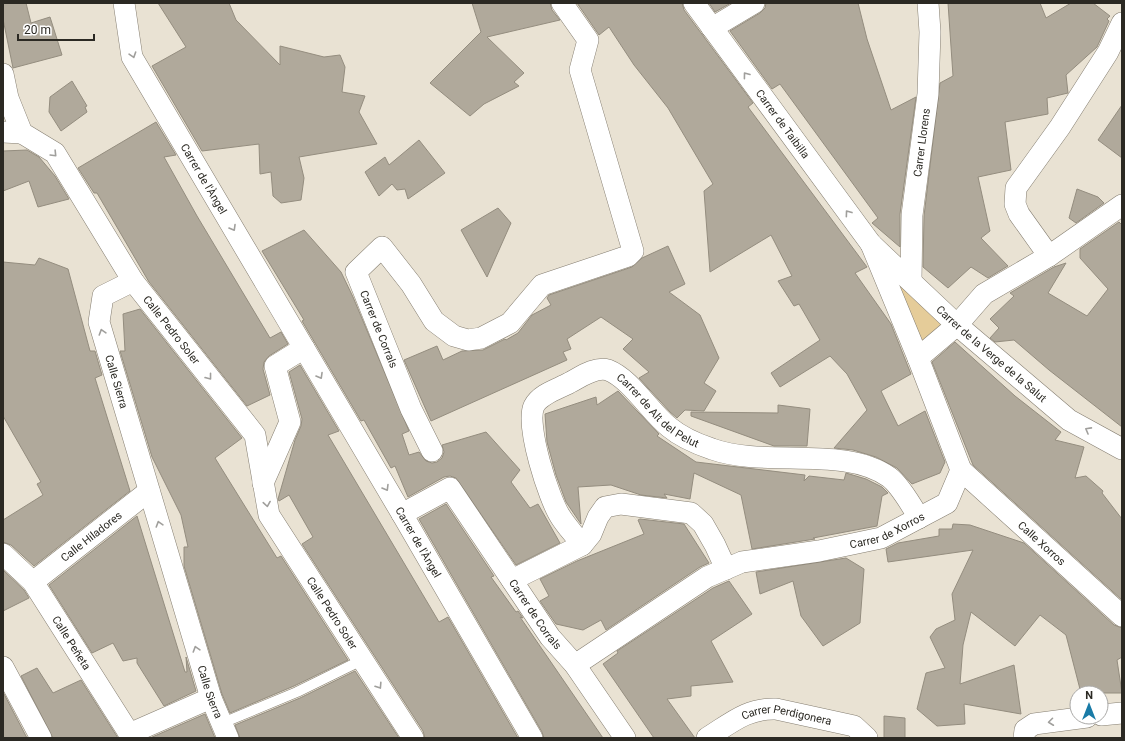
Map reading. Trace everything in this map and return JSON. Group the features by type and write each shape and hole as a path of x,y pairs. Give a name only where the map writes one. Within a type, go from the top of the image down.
{"street":[{"name":"Carrer de l'Àngel","path":"124,3 132,56 532,738"},
{"name":"Carrer de Corrals","path":"432,451 411,409 356,272 382,247 411,284 434,321 454,336 468,340 481,338 510,323 542,285 631,254 632,248 580,70 588,40 562,3"},
{"name":"Carrer de Taibilla","path":"694,3 872,244"},
{"path":"712,28 754,3"},
{"name":"Carrer Llorens","path":"911,281 912,215 928,94 930,32 928,3"},
{"path":"1049,256 1019,214 1015,204 1016,188 1060,127 1108,52 1122,22"},
{"path":"3,74 13,133 55,153 133,280"},
{"path":"918,358 957,325 984,294 1049,256 1122,205"},
{"path":"872,244 961,470"},
{"name":"Carrer de la Verge de la Salut","path":"872,244 957,325 1069,420 1122,449"},
{"name":"Calle Pedro Soler","path":"133,280 255,435 269,516 413,738"},
{"name":"Calle Sierra","path":"133,280 103,296 99,322 211,698 224,731"},
{"path":"264,483 290,422 276,366 304,348"},
{"name":"Carrer de Alt del Pelut","path":"582,545 559,516 544,481 532,418 534,406 541,397 593,371 606,369 621,377 669,427 692,441 735,455 842,461 867,465 890,477 919,518"},
{"name":"Carrer de Xorros","path":"575,665 706,577 742,562 819,551 881,538 947,503 961,470"},
{"name":"Calle Xorros","path":"961,470 1122,616"},
{"name":"Carrer de Corrals","path":"402,514 450,488 550,637 575,665 625,738"},
{"name":"Calle Hiladores","path":"33,582 149,491"},
{"path":"512,580 582,545 591,534 598,517 605,508 621,504 691,513 702,524 715,545 726,569"},
{"name":"Calle Peñeta","path":"3,554 33,582 131,736"},
{"path":"3,667 41,738"},
{"path":"131,736 211,698"},
{"name":"Carrer Perdigonera","path":"707,738 750,711 763,708 776,709 854,726 867,738"},
{"path":"1109,714 1122,712"},
{"path":"1024,738 1025,730 1034,724 1069,719"}],"lane":[{"path":"224,731 297,692 362,660"}],"shaded area":[{"path":"871,244 957,325 918,358"}],"building":[{"path":"3,3 26,3 31,23 50,17 62,55 13,68 3,19"},
{"path":"158,3 229,3 236,20 280,65 280,46 324,57 340,55 345,67 342,92 365,96 359,112 377,144 299,157 304,178 301,200 281,203 273,196 271,172 260,174 259,144 202,151 152,66 186,47"},
{"path":"472,3 550,3 552,10 560,20 487,37 524,73 514,82 519,86 484,104 470,116 430,83 481,32"},
{"path":"577,3 682,3 684,10 753,103 748,107 867,267 855,273 891,324 911,374 881,391 898,426 925,411 945,462 940,473 912,484 897,468 876,457 853,450 834,448 867,410 847,374 830,356 780,387 771,373 820,340 799,304 794,306 778,281 792,276 771,235 710,272 704,191 713,184 668,108 634,65 609,27 599,35"},
{"path":"709,3 731,3 715,12"},
{"path":"766,3 858,3 867,39 891,110 916,97 900,214 900,247 872,223 878,218 780,84 772,89 730,31 760,13 765,8"},
{"path":"948,3 1040,3 1046,18 1071,3 1093,3 1110,16 1107,19 1109,21 1097,47 1066,75 1068,93 1047,98 1048,114 1005,122 1011,170 978,177 990,231 981,238 1008,266 988,278 971,267 948,288 923,267 924,216 940,83 953,76"},
{"path":"72,81 87,106 85,107 87,112 61,131 49,112 50,97"},
{"path":"1122,105 1122,158 1098,140"},
{"path":"156,122 176,155 164,157 197,216 270,338 281,332 288,344 269,356 264,362 263,369 270,395 247,406 149,282 97,193 94,193 78,168"},
{"path":"419,140 445,173 408,199 405,189 397,190 392,184 379,196 365,172 385,157 389,165"},
{"path":"27,150 39,157 55,176 69,199 38,207 29,181 3,191 3,151"},
{"path":"1077,189 1098,197 1104,203 1076,223 1069,218"},
{"path":"498,208 511,223 487,277 461,230"},
{"path":"1119,222 1122,225 1122,427 1049,370 1014,340 995,342 990,338 999,328 990,319 1014,296 1010,293 1054,267 1066,263 1048,293 1087,316 1108,289 1080,258 1080,249"},
{"path":"304,230 341,272 353,297 409,431 402,434 409,455 419,452 426,461 432,463 437,462 442,458 444,452 442,445 486,432 520,470 511,482 530,508 538,504 560,543 516,565 456,478 450,476 444,477 408,497 395,466 391,468 364,420 361,421 302,321 304,320 262,251"},
{"path":"668,246 685,284 669,292 700,315 719,358 704,383 716,391 704,411 685,410 677,418 670,412 639,378 649,372 623,349 633,339 601,317 567,339 571,349 563,352 567,360 431,421 404,360 437,346 443,360 462,351 483,350 518,333 532,315 551,305 547,298 549,295 632,267 642,258"},
{"path":"39,258 68,269 90,351 95,351 102,375 95,378 130,491 34,566 11,545 3,542 3,520 43,495 37,484 41,482 3,416 3,262 35,265"},
{"path":"140,309 242,438 215,458 277,558 281,556 348,660 294,686 230,713 222,694 184,566 184,547 188,547 181,515 152,457 120,351 125,351 123,314"},
{"path":"955,342 1015,396 1061,432 1055,440 1084,447 1075,478 1086,476 1103,491 1102,493 1122,519 1122,600 973,465 932,362"},
{"path":"300,365 339,431 328,435 439,622 448,617 518,738 425,738 423,731 302,544 313,537 289,495 279,501 278,499 295,440 301,426 302,419 289,372"},
{"path":"618,391 659,434 657,436 696,462 805,475 804,481 809,476 844,480 846,473 866,479 882,487 888,493 882,496 877,526 813,538 815,539 752,549 741,495 694,473 690,499 664,494 667,498 641,495 611,485 578,487 581,524 566,502 556,475 547,442 545,414 596,397 597,405"},
{"path":"778,405 810,409 807,446 774,446 691,416 691,412 778,413"},
{"path":"446,504 494,576 491,577 516,612 518,611 523,618 520,617 603,738 544,738 542,732 419,519"},
{"path":"137,516 185,672 187,672 186,657 196,691 164,706 137,663 137,658 123,661 113,643 92,653 49,585"},
{"path":"638,520 684,524 709,563 700,567 606,630 601,620 583,630 556,624 540,601 549,596 540,579 577,561 644,534"},
{"path":"953,524 970,525 1024,543 1114,625 1122,628 1122,657 1117,660 1122,693 1109,693 1109,685 1079,685 1066,635 1040,615 1015,646 971,612 963,645 960,684 1014,665 1021,714 964,704 965,724 937,726 917,709 926,673 945,668 930,637 936,629 955,620 952,594 973,550 888,562 886,549 898,543 939,536 939,529 952,529"},
{"path":"846,558 864,569 860,623 823,646 801,616 793,581 760,594 756,572"},
{"path":"3,570 24,590 29,598 3,611"},
{"path":"729,581 752,614 711,641 733,682 691,686 691,696 667,699 695,738 654,738 603,664 618,653 617,651 713,588"},
{"path":"37,668 53,693 81,680 118,738 53,738 21,676"},
{"path":"355,671 399,738 240,738 235,725 300,698"},
{"path":"3,692 27,738 3,738"},
{"path":"205,714 215,738 150,738"},
{"path":"884,716 905,718 905,738 884,738"}]}
